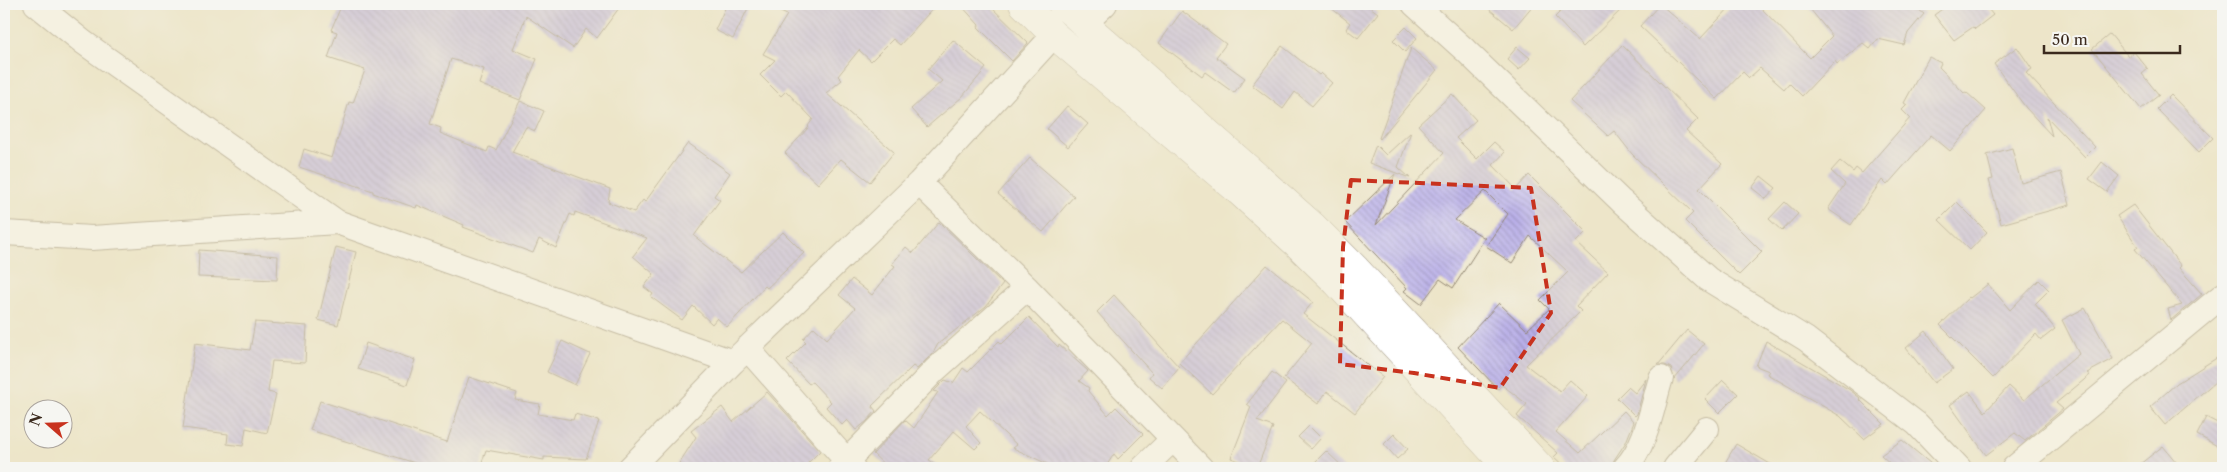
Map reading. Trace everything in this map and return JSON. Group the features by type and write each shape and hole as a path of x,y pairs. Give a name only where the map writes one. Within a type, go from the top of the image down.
{"main road":[{"path":"1023,4 1054,35 1234,187 1291,238 1336,282 1407,342 1542,468"},
{"path":"1062,4 1313,226 1508,468"}],"street":[{"path":"36,4 83,42 337,222 740,355 847,466 935,370 1027,288"},
{"path":"1084,24 1105,4"},
{"path":"1414,4 1465,50 1621,201 1708,279 1806,339 1918,424 1959,468"},
{"path":"630,468 740,355 919,183 1054,35"},
{"path":"919,183 1027,288 1200,468"},
{"path":"4,233 92,238 337,222"},
{"path":"2014,468 2223,295"},
{"path":"1626,468 1634,459 1640,446 1661,378"},
{"path":"1675,468 1707,429"},
{"path":"1142,468 1173,439"}],"highlighted area":[{"path":"1351,180 1531,188 1551,313 1500,388 1414,373 1340,364 1343,247"}],"building":[{"path":"342,4 622,4 597,38 586,29 573,48 526,16 513,49 537,59 520,100 479,84 484,69 451,59 430,124 441,128 440,133 487,152 489,147 496,150 520,101 544,111 535,131 526,127 512,152 610,189 608,202 634,212 643,200 645,202 688,143 730,173 714,196 720,200 694,236 741,272 783,232 804,253 767,288 765,286 727,327 717,318 712,324 693,306 682,320 651,297 653,294 644,287 654,274 633,256 647,238 575,212 574,216 570,214 556,248 539,239 533,253 463,227 464,225 417,205 416,208 373,193 373,191 299,167 304,149 332,158 349,102 353,103 365,70 328,58 337,32 331,30"},
{"path":"727,4 750,4 733,39 715,30"},
{"path":"764,4 937,4 900,45 893,39 871,61 859,50 838,76 842,80 826,93 894,152 870,182 841,159 818,184 785,153 809,127 813,119 786,91 781,96 760,75 775,60 763,54 787,15"},
{"path":"960,4 988,4 1028,43 1012,61 978,27 979,25"},
{"path":"1326,4 1366,4 1378,13 1358,38 1346,29 1350,23"},
{"path":"1483,4 1534,4 1513,29"},
{"path":"1568,4 1627,4 1583,47 1555,17"},
{"path":"1660,4 1700,39 1733,4 1757,4 1810,58 1832,36 1806,4 1912,4 1924,14 1908,33 1904,45 1878,39 1870,49 1863,43 1837,64 1835,61 1802,96 1789,83 1784,89 1760,68 1749,78 1743,72 1717,99 1640,26"},
{"path":"1949,4 1984,4 1993,15 1975,29 1973,27 1954,40 1934,15"},
{"path":"1182,11 1226,44 1216,57 1245,78 1234,93 1205,72 1202,76 1159,43"},
{"path":"1406,27 1417,38 1405,52 1393,40"},
{"path":"2110,34 2128,56 2134,52 2148,69 2142,74 2159,95 2141,109 2092,49"},
{"path":"953,40 986,68 962,97 927,127 911,109 942,81 928,69"},
{"path":"1622,45 1698,119 1686,131 1722,164 1699,189 1762,252 1739,275 1685,221 1693,213 1632,154 1614,131 1608,136 1570,101"},
{"path":"1282,46 1332,83 1312,106 1295,92 1283,109 1252,85"},
{"path":"1517,47 1530,58 1519,70 1507,59"},
{"path":"2017,47 2032,69 2026,73 2095,147 2085,157 2047,117 2052,136 2026,108 1994,64"},
{"path":"1411,48 1437,70 1380,139 1379,138"},
{"path":"1929,57 1941,63 1939,67 1964,93 1966,92 1986,110 1950,151 1931,135 1887,185 1882,180 1851,225 1828,209 1845,184 1831,171 1840,161 1853,172 1856,168 1862,173 1910,118 1902,110 1907,105 1904,103"},
{"path":"1452,94 1476,120 1456,138 1477,159 1494,142 1505,152 1493,165 1516,189 1529,175 1586,232 1576,242 1608,272 1576,306 1581,311 1526,365 1560,391 1570,380 1588,396 1556,432 1580,453 1624,411 1634,422 1626,442 1614,460 1612,468 1563,468 1565,467 1554,457 1558,453 1517,416 1527,404 1502,385 1498,389 1458,347 1499,303 1527,330 1549,309 1540,300 1568,272 1530,236 1512,263 1486,246 1508,214 1485,191 1455,220 1485,238 1453,288 1440,279 1421,304 1404,291 1407,288 1345,222 1395,174 1376,225 1444,153 1418,125"},
{"path":"2171,95 2213,138 2199,152 2157,109"},
{"path":"1067,106 1088,124 1068,147 1047,129"},
{"path":"1411,132 1398,167 1410,178 1369,163 1376,145 1386,155"},
{"path":"2012,148 2021,183 2061,172 2070,205 2001,224 1989,180 1993,179 1987,155"},
{"path":"1030,158 1074,196 1043,232 998,194"},
{"path":"2102,162 2119,176 2107,192 2089,179"},
{"path":"1761,176 1776,188 1766,199 1752,188"},
{"path":"1785,202 1798,214 1782,231 1769,219"},
{"path":"1957,202 1987,232 1970,250 1939,220"},
{"path":"2133,205 2181,266 2179,268 2202,294 2171,320 2168,309 2182,305 2135,249 2138,247 2117,216"},
{"path":"939,222 1003,284 986,306 938,344 933,353 917,369 913,366 872,406 876,411 867,421 856,430 847,420 842,425 826,407 831,402 812,382 809,384 787,361 806,342 803,339 814,327 827,339 855,308 839,295 852,279 872,295 895,266 892,264 906,247 913,253"},
{"path":"336,247 356,252 338,325 318,320"},
{"path":"199,250 278,256 277,280 198,277"},
{"path":"1267,265 1313,302 1303,314 1383,377 1355,413 1327,391 1318,404 1284,378 1312,343 1282,319 1212,394 1179,363"},
{"path":"2039,280 2049,290 2035,304 2055,329 2041,340 2036,334 1993,378 1940,325 1969,297 1988,284 2010,310"},
{"path":"1114,295 1179,367 1162,388 1149,377 1152,373 1097,312"},
{"path":"2085,308 2113,359 2087,373 2090,375 2056,403 2063,409 2025,441 2015,433 1986,455 1950,405 1969,391 1985,412 2009,386 2024,400 2079,354 2062,320"},
{"path":"1029,317 1058,347 1059,345 1088,371 1079,381 1089,388 1088,391 1108,415 1116,407 1143,434 1118,459 1114,454 1105,468 1056,468 1013,448 1017,445 980,411 966,426 981,443 975,449 954,431 929,460 943,468 888,468 873,454 905,420 914,428 938,392 934,391 945,380 953,383 963,368 968,372 999,341 1002,344"},
{"path":"255,322 307,326 305,363 272,361 268,392 276,394 267,433 246,428 243,446 227,444 228,434 183,428 195,343 250,350"},
{"path":"1687,330 1704,344 1674,380 1671,368 1665,365 1658,365"},
{"path":"1926,331 1953,369 1934,383 1906,348"},
{"path":"562,341 590,354 575,385 547,372"},
{"path":"1766,341 1850,390 1884,424 1864,439 1840,416 1767,374 1769,371 1756,366"},
{"path":"366,343 415,360 407,385 358,369"},
{"path":"2223,354 2223,375 2165,425 2150,407 2177,383"},
{"path":"1272,372 1286,383 1257,421 1273,427 1257,468 1231,458 1251,407 1247,404"},
{"path":"469,377 517,393 515,400 540,404 538,414 573,420 575,414 599,421 586,459 544,457 544,460 486,450 480,468 431,468 310,430 320,401 447,442"},
{"path":"1646,379 1635,416 1617,398 1628,387 1635,393"},
{"path":"1723,380 1738,394 1719,413 1705,399"},
{"path":"767,392 820,451 803,468 676,468 696,437 691,431 722,407 733,422"},
{"path":"2206,417 2223,426 2223,449 2197,435"},
{"path":"1309,426 1321,438 1311,449 1298,437"},
{"path":"1394,434 1408,449 1397,459 1384,444"},
{"path":"1902,440 1936,468 1895,468 1881,455"},
{"path":"1736,444 1777,468 1722,468"},
{"path":"2163,446 2181,468 2135,468"},
{"path":"1326,451 1344,468 1309,468"}]}
